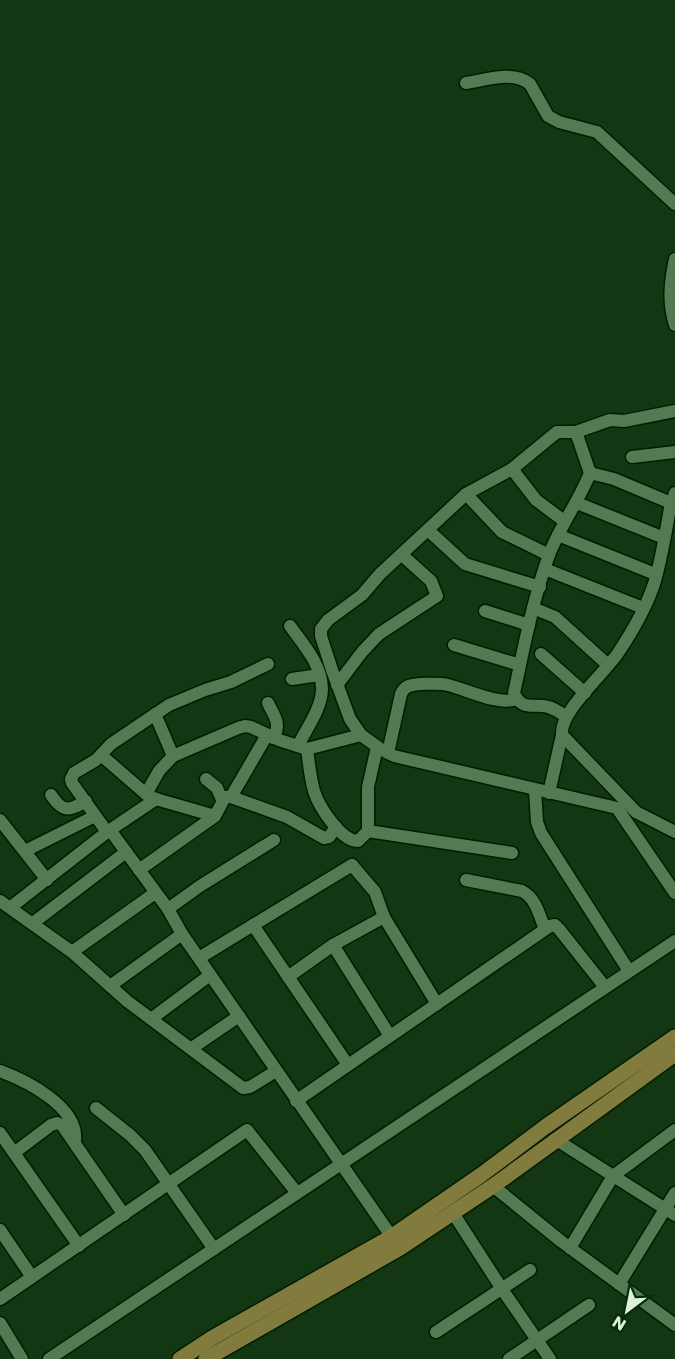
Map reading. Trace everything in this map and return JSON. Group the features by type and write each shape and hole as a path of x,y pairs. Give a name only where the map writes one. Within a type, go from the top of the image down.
{"main road":[{"path":"206,1359 395,1243 545,1127 675,1037"},
{"path":"180,1359 212,1338 453,1213 675,1054"}],"street":[{"path":"466,83 513,76 525,80 530,84 548,116 559,122 597,132 675,204"},
{"path":"675,259 670,292 670,306 675,325"},
{"path":"675,411 624,421 610,420 576,432 557,432 512,469 466,494 429,531 380,574 357,600 328,620 321,629 321,636 350,720 361,735 382,750 501,782 636,812 675,832"},
{"path":"522,702 514,693 529,625 540,611 540,587 550,572 549,555 564,537 564,521 577,503 590,473 576,432"},
{"path":"632,457 675,452"},
{"path":"512,469 536,500 564,521"},
{"path":"549,793 562,735 562,724 566,716 617,655 654,583 673,498 590,473"},
{"path":"466,494 502,532 549,555"},
{"path":"577,503 664,538"},
{"path":"429,531 465,564 540,587"},
{"path":"564,537 656,574"},
{"path":"337,685 379,634 437,596 431,580 402,555"},
{"path":"550,572 643,608"},
{"path":"485,611 529,625"},
{"path":"540,611 555,617 608,665"},
{"path":"290,626 311,656 322,689 302,747 316,798 341,834 355,841 362,839 368,831 368,787 404,687 439,683 500,700 547,706 566,716"},
{"path":"454,645 520,665"},
{"path":"541,654 585,693"},
{"path":"268,664 231,682 170,705 155,714 111,744 96,760 72,776 72,783 168,909 182,934 395,1243"},
{"path":"292,679 319,675"},
{"path":"139,870 214,816 270,737 277,731 278,724 268,703"},
{"path":"155,714 173,756"},
{"path":"276,1071 250,1087 243,1088 151,1019 72,952 5,904 47,880 151,796 159,771 173,756 245,726 302,747 361,735"},
{"path":"562,735 636,812"},
{"path":"101,754 151,796 214,816"},
{"path":"206,779 227,799 287,817 324,838 329,837 336,826"},
{"path":"603,805 611,786"},
{"path":"535,790 537,822 541,833 618,978"},
{"path":"51,795 59,806 66,809 86,801"},
{"path":"617,808 675,893"},
{"path":"25,851 95,816"},
{"path":"0,820 47,880"},
{"path":"368,831 512,853"},
{"path":"168,909 200,886 274,840"},
{"path":"33,924 126,852"},
{"path":"199,958 352,865 375,892 384,916 436,1004"},
{"path":"466,880 522,891 529,895 545,929"},
{"path":"72,952 154,893"},
{"path":"288,977 333,945 384,916"},
{"path":"253,925 348,1065"},
{"path":"296,1101 550,926 555,925 618,978"},
{"path":"111,986 182,934"},
{"path":"49,1359 675,941"},
{"path":"333,945 390,1036"},
{"path":"151,1019 210,975"},
{"path":"192,1048 239,1016"},
{"path":"0,1071 49,1097 67,1114 76,1131 75,1142"},
{"path":"96,1108 138,1143 214,1249"},
{"path":"14,1153 57,1123 62,1125 124,1215"},
{"path":"0,1299 247,1130 297,1192"},
{"path":"570,1248 613,1176 675,1130"},
{"path":"0,1133 79,1246"},
{"path":"555,1139 670,1212"},
{"path":"493,1186 570,1248 673,1320"},
{"path":"619,1284 670,1212 675,1192"},
{"path":"453,1213 550,1359"},
{"path":"0,1230 32,1277"},
{"path":"436,1332 531,1270"},
{"path":"509,1359 589,1305"},
{"path":"0,1323 22,1359"}]}
